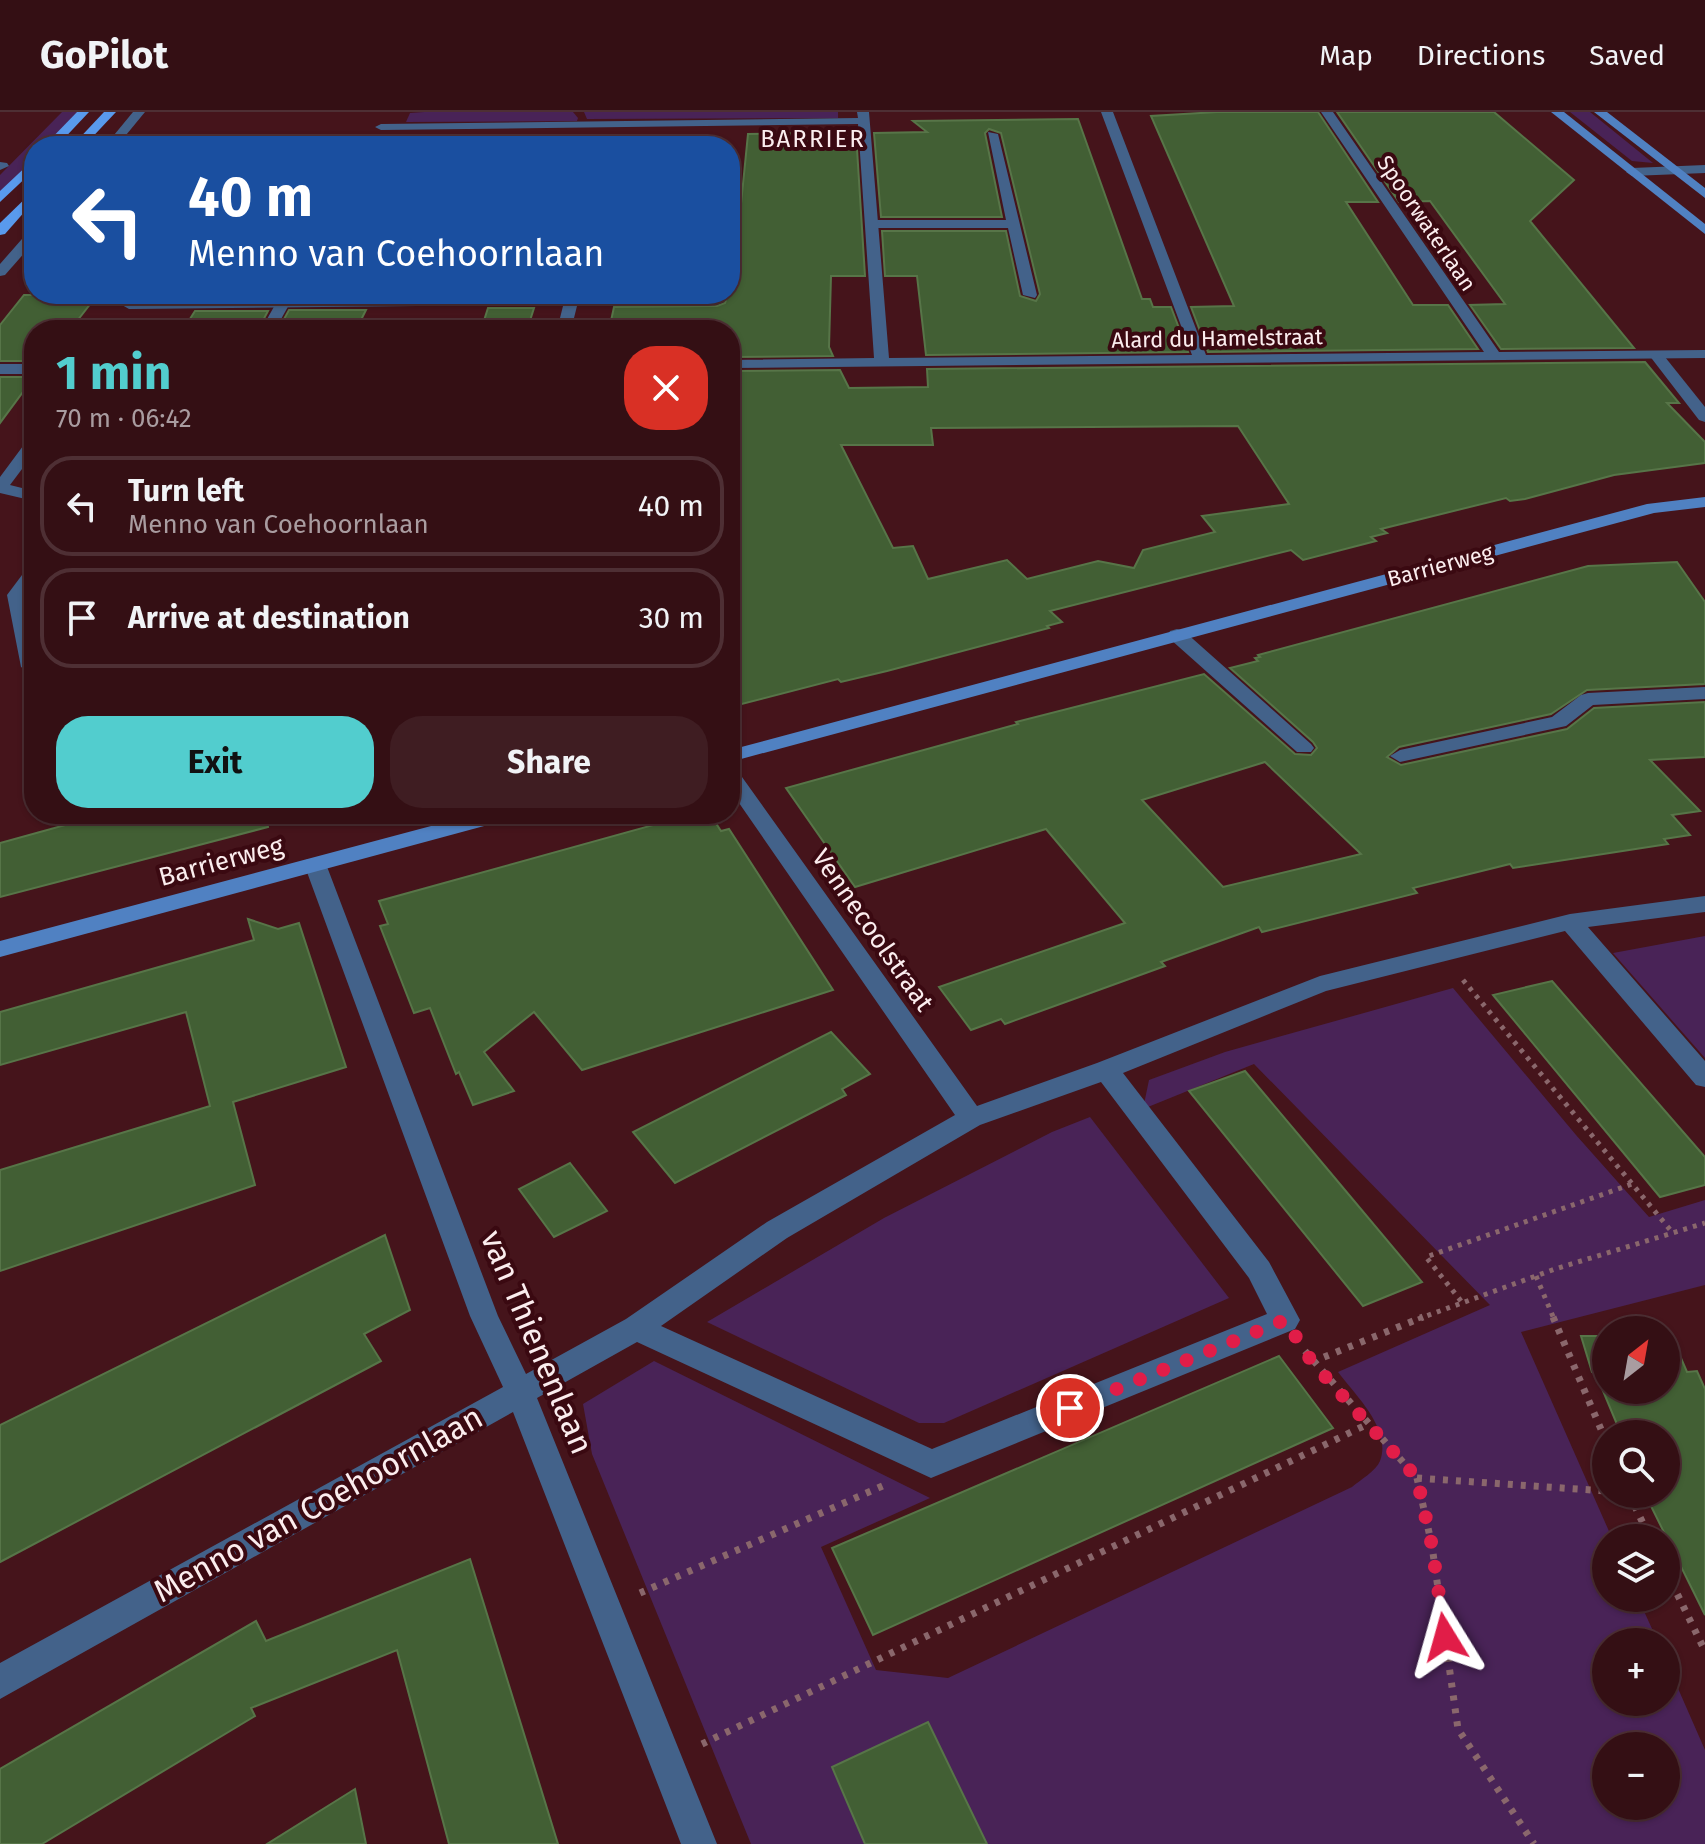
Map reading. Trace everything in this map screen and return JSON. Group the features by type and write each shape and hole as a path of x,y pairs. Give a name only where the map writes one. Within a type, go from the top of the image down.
{"main road":[{"path":"60,136 83,112"},
{"path":"87,136 110,112"},
{"path":"0,198 24,173"},
{"path":"0,231 24,205"}],"street":[{"path":"119,136 139,112"},
{"path":"389,112 378,132 614,130 863,117 882,363"},
{"path":"1107,112 1201,360"},
{"name":"Spoorwaterlaan","path":"1327,112 1495,357"},
{"path":"1557,112 1705,230"},
{"path":"1600,112 1705,194"},
{"path":"992,134 1030,295"},
{"path":"1632,172 1705,169"},
{"path":"871,224 1013,224"},
{"path":"0,272 24,245"},
{"path":"129,305 155,304"},
{"name":"Alard du Hamelstraat","path":"740,364 1705,354"},
{"path":"1656,355 1705,417"},
{"path":"0,369 24,369"},
{"path":"24,456 0,488 24,494"},
{"name":"Barrierweg","path":"740,753 1653,508 1705,502"},
{"path":"24,581 8,596 24,640"},
{"path":"1177,635 1304,748"},
{"path":"1400,756 1559,722 1588,699 1705,693"},
{"name":"Vennecoolstraat","path":"740,789 971,1118"},
{"name":"Barrierweg","path":"0,949 465,824"},
{"name":"van Thienenlaan","path":"315,864 484,1316 519,1390 699,1844"},
{"name":"Menno van Coehoornlaan","path":"0,1682 352,1487 519,1390 636,1328 777,1230 971,1118 1106,1070 1320,984 1570,922 1705,904"},
{"path":"1570,922 1705,1078"},
{"path":"636,1328 931,1464 1285,1320 1259,1270 1106,1070"}],"path":[{"path":"1441,954 1672,1232"},
{"path":"1461,1301 1426,1257 1632,1184"},
{"path":"1312,1362 1461,1301 1705,1223"},
{"path":"1536,1276 1597,1420"},
{"path":"1285,1320 1312,1362 1417,1478 1432,1546 1458,1729 1534,1844"},
{"path":"667,1760 1368,1424"},
{"path":"607,1608 931,1464"},
{"path":"1417,1478 1592,1490"},
{"path":"1680,1600 1705,1651"}],"shaded area":[{"path":"62,112 77,112 55,136 38,136"},
{"path":"573,112 578,118 577,121 406,122 410,113"},
{"path":"584,112 838,112 838,118 587,119"},
{"path":"1570,112 1590,112 1653,163 1632,161"},
{"path":"24,151 24,168 0,193 0,175"},
{"path":"1705,936 1705,1058 1613,953"},
{"path":"1453,988 1649,1217 1705,1200 1705,1285 1521,1332 1592,1493 1592,1508 1599,1508 1606,1524 1592,1524 1592,1612 1644,1612 1652,1628 1592,1628 1592,1716 1680,1716 1680,1693 1705,1750 1705,1844 751,1844 592,1454 583,1404 654,1361 930,1498 821,1547 876,1670 948,1678 1352,1487 1378,1465 1381,1437 1370,1413 1338,1372 1490,1305 1254,1064 1143,1109 1149,1080 1225,1052"},
{"path":"1090,1117 1229,1298 944,1423 919,1423 707,1322 884,1218 1052,1132"}],"building":[{"path":"1217,112 1318,112 1378,202 1346,202 1413,305 1448,305 1478,349 1208,352 1191,307 1234,306 1151,116"},
{"path":"1337,112 1494,112 1574,180 1530,221 1634,348 1501,349 1470,305 1505,304 1430,201 1399,202"},
{"path":"1078,119 1142,299 1150,299 1153,307 1171,307 1188,352 926,355 917,276 885,276 882,231 1006,231 1020,296 1036,301 1040,294 1001,133 989,129 985,133 1002,217 881,217 874,133 927,132 913,121"},
{"path":"856,133 865,276 831,276 829,347 833,356 740,357 740,320 611,320 614,307 740,304 740,214 748,134"},
{"path":"24,295 24,304 90,304 78,320 24,320 24,361 0,361 0,325"},
{"path":"488,308 534,308 530,320 484,320"},
{"path":"289,310 366,310 361,320 284,320"},
{"path":"195,311 268,311 263,320 189,320"},
{"path":"1645,362 1679,403 1667,403 1705,442 1705,463 1614,475 1525,499 1510,501 1506,498 1381,529 1387,533 1371,537 1376,541 1303,560 1291,550 1050,611 1062,622 1047,626 1049,628 887,671 841,682 838,679 740,704 740,371 840,370 849,388 928,387 927,369","holes":["1238,426 1289,504 1202,516 1215,532 1143,550 1134,568 1098,561 1027,579 1007,560 928,579 913,546 893,548 841,445 933,445 931,428"]},
{"path":"0,377 24,377 24,391 0,423"},
{"path":"1677,562 1705,602 1705,684 1587,690 1551,714 1399,747 1387,757 1401,765 1567,729 1594,708 1705,702 1705,757 1650,760 1700,811 1672,815 1690,835 1664,839 1668,844 1513,868 1510,864 1413,888 1417,893 1262,932 1259,927 1161,962 1165,966 1005,1024 1001,1019 971,1030 939,987 1125,923 1046,829 855,887 786,788 1018,724 1016,722 1204,674 1295,754 1311,755 1317,748 1313,742 1230,668 1258,661 1255,658 1260,657 1258,655 1588,566","holes":["1265,762 1361,854 1223,887 1142,800"]},
{"path":"69,824 268,824 268,827 0,897 0,843"},
{"path":"657,824 716,824 721,831 729,829 833,990 582,1070 534,1012 484,1052 514,1091 473,1105 459,1072 456,1074 430,1008 414,1013 380,926 388,924 379,901"},
{"path":"248,919 278,929 299,923 346,1067 233,1102 255,1185 0,1271 0,1170 210,1106 186,1012 0,1065 0,1012 254,940"},
{"path":"1552,981 1705,1157 1705,1185 1660,1197 1493,995"},
{"path":"831,1032 870,1074 842,1089 846,1095 675,1183 633,1132"},
{"path":"1245,1071 1422,1282 1363,1306 1189,1091"},
{"path":"570,1163 607,1211 554,1237 519,1189"},
{"path":"385,1235 410,1310 364,1334 381,1361 0,1562 0,1425"},
{"path":"1581,1336 1592,1336 1592,1372"},
{"path":"1279,1356 1333,1428 873,1635 832,1548"},
{"path":"1680,1356 1687,1372 1697,1371 1705,1389 1705,1615 1680,1565 1680,1524 1660,1524 1652,1508 1680,1508 1680,1420 1615,1420 1608,1404 1680,1404"},
{"path":"470,1559 558,1844 449,1844 397,1650 251,1708 255,1716 42,1844 0,1844 0,1769 256,1621 266,1641"},
{"path":"928,1722 987,1844 865,1844 832,1767"},
{"path":"355,1789 366,1844 267,1844"}],"district":[{"name":"BARRIER","path":"813,139"}],"route":[{"path":"1070,1408 1285,1320 1312,1362 1417,1478 1432,1546 1445,1637"}]}
